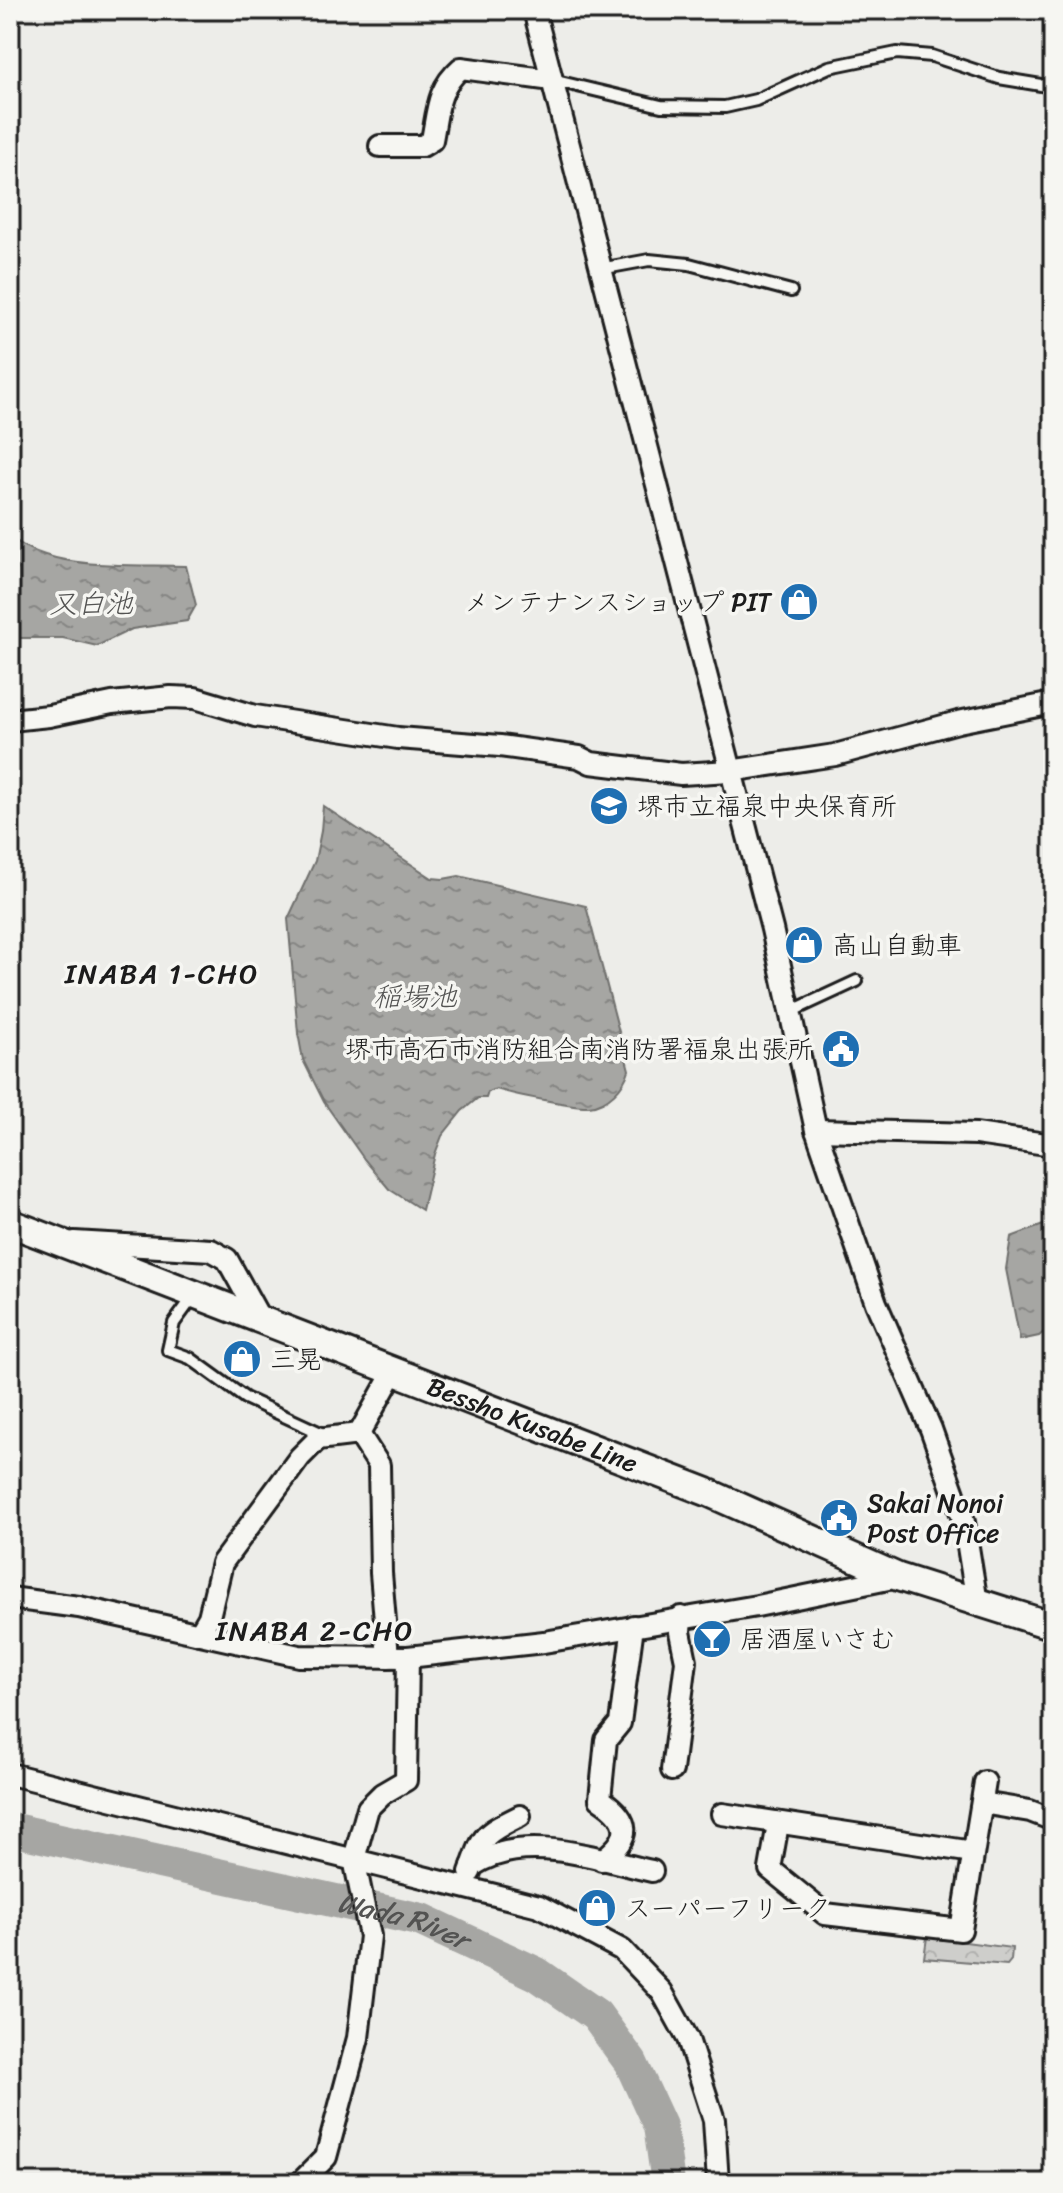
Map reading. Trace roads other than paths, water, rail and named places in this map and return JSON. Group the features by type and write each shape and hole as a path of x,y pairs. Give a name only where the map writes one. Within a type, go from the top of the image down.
{"main road":[{"name":"Bessho Kusabe Line","path":"10,1223 707,1492 898,1577 1053,1626"}],"street":[{"path":"534,10 772,929 816,1130 876,1303 931,1429 964,1522 977,1603"},
{"path":"380,146 422,146 432,140 441,92 461,68 552,80"},
{"path":"10,720 49,716 112,703 171,697 195,698 255,716 398,738 500,746 579,757 591,763 681,774 730,771 835,755 958,722 1053,703"},
{"path":"816,1130 976,1134 1053,1145"},
{"path":"58,1241 211,1250 227,1259 260,1319"},
{"path":"359,1434 394,1371"},
{"path":"199,1634 209,1617 222,1563 300,1457 318,1439 359,1434"},
{"path":"300,2183 326,2157 358,2038 370,1936 354,1859 368,1808 382,1794 406,1780 398,1657 381,1573 379,1465 359,1434"},
{"path":"10,1598 79,1607 299,1656 398,1657 544,1642 757,1606 898,1577"},
{"path":"672,1770 686,1661 680,1632 681,1617"},
{"path":"602,1860 620,1846 623,1836 623,1821 617,1811 600,1799 606,1740 620,1723 633,1626"},
{"path":"10,1774 539,1906 622,1950 662,1992 688,2039 714,2120 718,2183"},
{"path":"778,1824 770,1869 825,1914 961,1930 985,1782"},
{"path":"982,1803 1030,1811 1053,1820"},
{"path":"722,1814 973,1852"},
{"path":"465,1887 478,1846 491,1830 520,1816"},
{"path":"472,1866 499,1853 556,1850 652,1871"}],"lane":[{"path":"552,80 661,106 725,107 756,100 829,67 897,53 932,56 999,78 1053,87"},
{"path":"600,269 649,260 689,264 791,291"},
{"path":"790,1012 857,981"},
{"path":"195,1294 174,1323 168,1350 190,1358 245,1398 330,1437"}],"water":[{"name":"又白池","path":"10,536 27,548 69,561 186,566 196,605 187,621 132,629 97,646 63,638 10,638"},
{"name":"稲場池","path":"323,806 432,878 459,876 586,906 629,1070 614,1094 596,1105 542,1100 496,1089 488,1092 486,1098 478,1098 462,1111 442,1136 422,1210 389,1189 364,1159 324,1102 303,1060 288,919 315,861"},
{"path":"1046,1224 1050,1327 1039,1336 1020,1340 1006,1269 1011,1237"}],"waterway":[{"name":"Wada River","path":"10,1829 422,1920 537,1974 596,2015 631,2063 660,2126 668,2183"}],"place":[{"name":"メンテナンスショップ PIT","path":"799,602"},
{"name":"堺市立福泉中央保育所","path":"609,806"},
{"name":"高山自動車","path":"804,945"},
{"name":"堺市高石市消防組合南消防署福泉出張所","path":"841,1049"},
{"name":"三晃","path":"242,1359"},
{"name":"Sakai Nonoi Post Office","path":"839,1518"},
{"name":"居酒屋いさむ","path":"712,1639"},
{"name":"スーパーフリーク","path":"597,1908"}],"district":[{"name":"INABA 1-CHO","path":"162,973"},
{"name":"INABA 2-CHO","path":"315,1630"}]}
